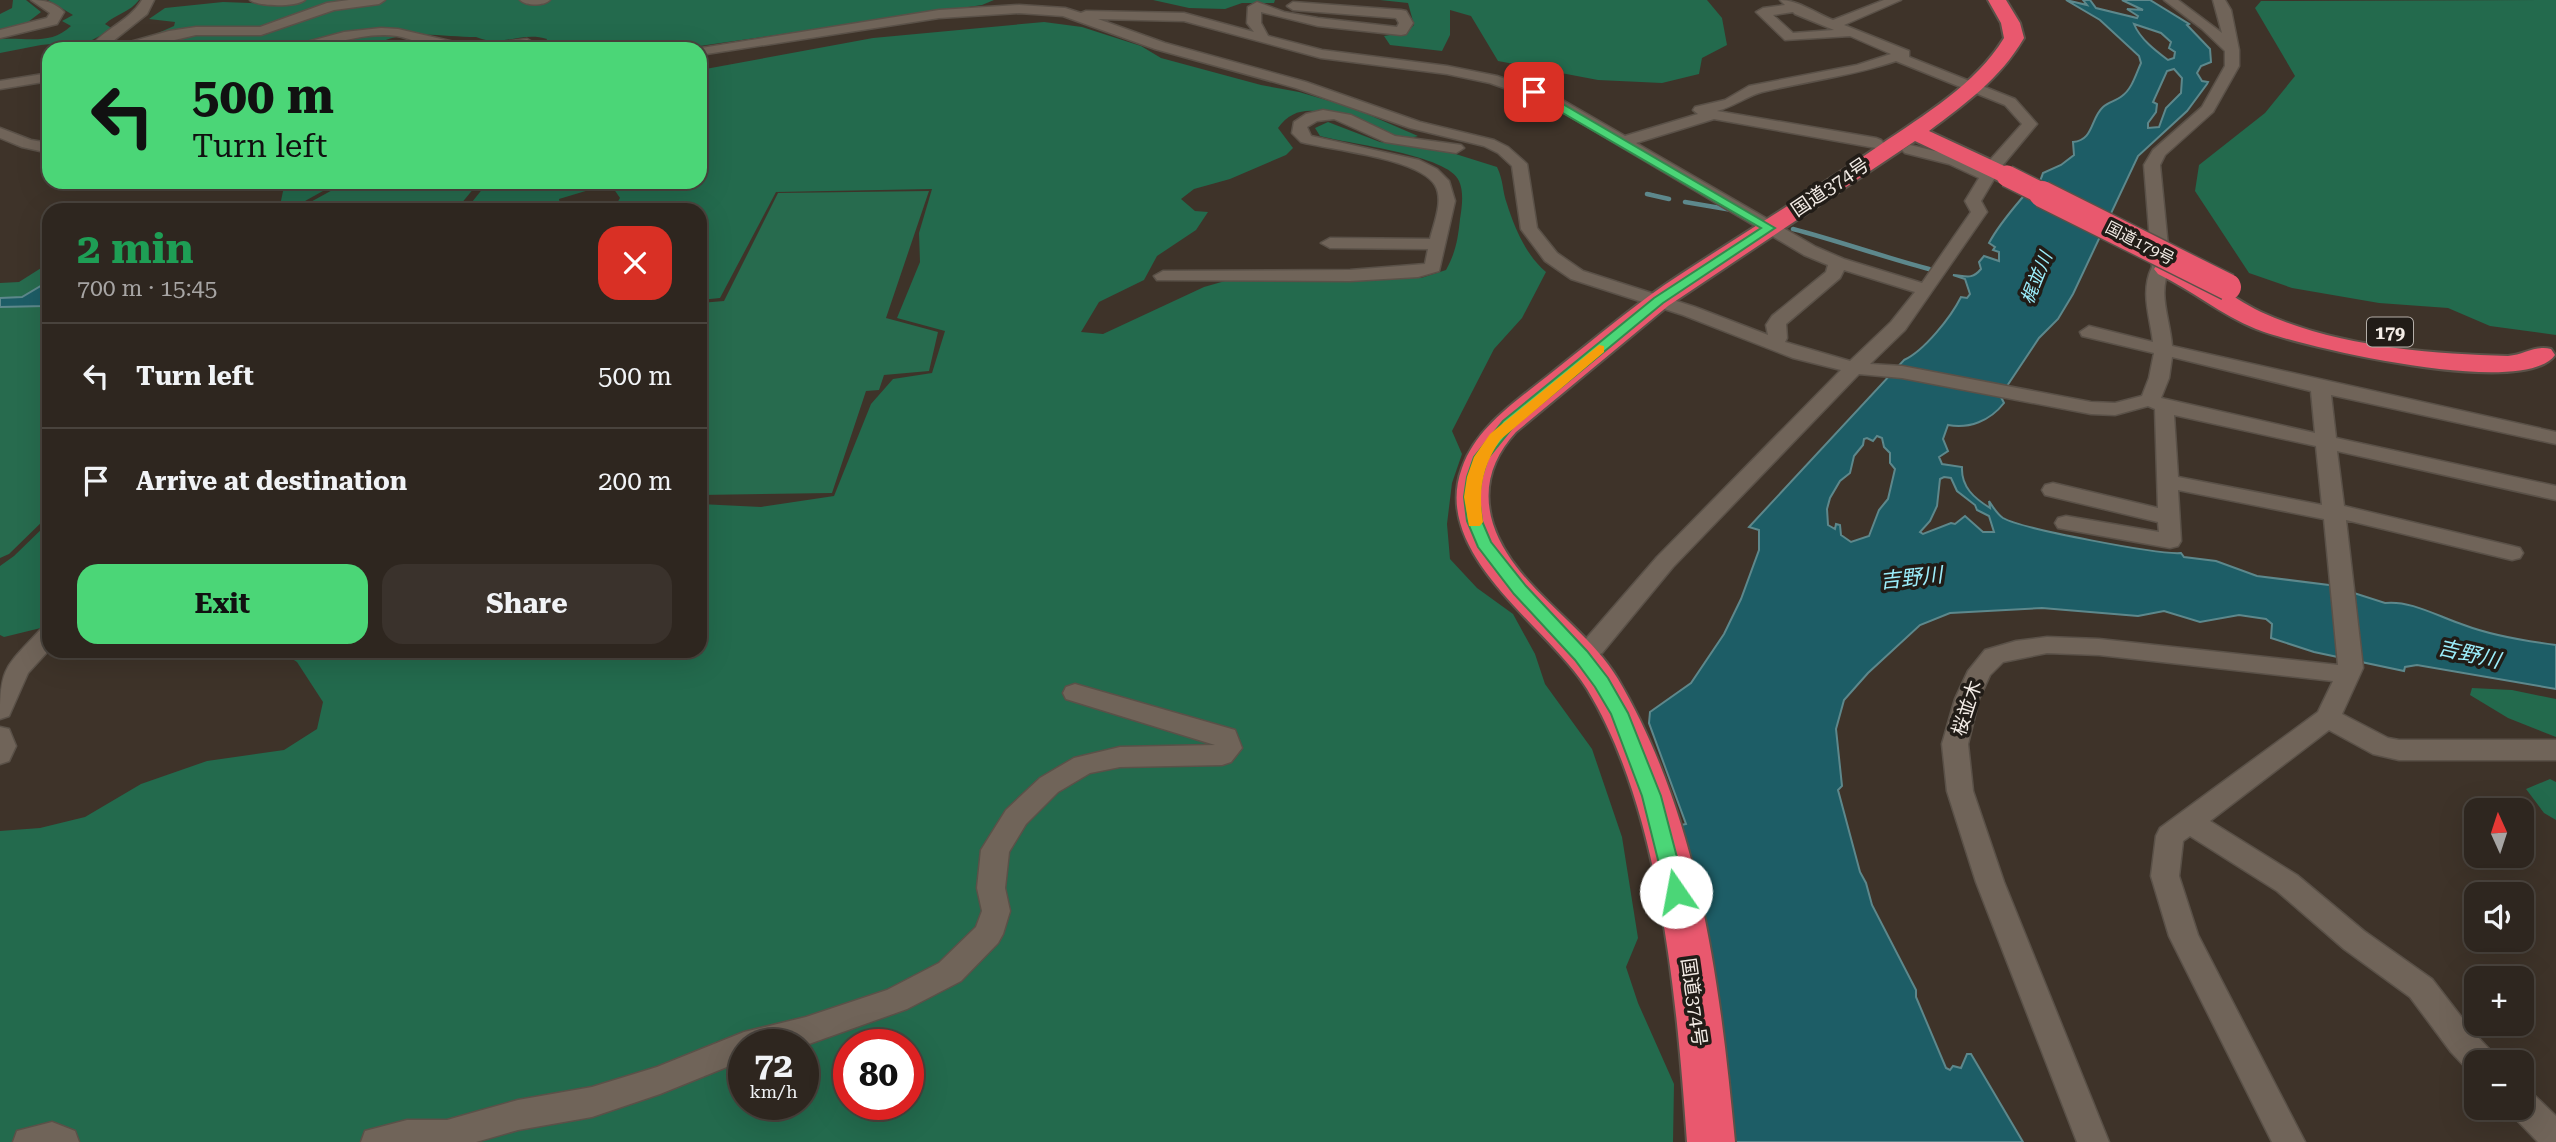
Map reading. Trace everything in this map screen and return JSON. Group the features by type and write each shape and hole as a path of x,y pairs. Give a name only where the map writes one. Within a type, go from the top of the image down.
{"highway":[{"path":"1912,141 2006,57 2014,38 2009,21 1997,0"},
{"name":"国道179号","path":"1912,141 1936,141 2228,287 2296,312 2369,329 2549,356"},
{"name":"国道374号","path":"1711,1142 1687,946 1652,796 1619,713 1601,682 1581,656 1511,580 1483,543 1474,521 1471,497 1474,477 1481,457 1508,424 1658,300 1769,228 1912,141"},
{"path":"2161,267 2186,278 2234,310 2303,336 2397,354 2448,360 2509,364 2549,356"}],"street":[{"path":"0,34 52,21 57,12 37,0"},
{"path":"101,42 142,11 148,0"},
{"path":"256,0 299,0"},
{"path":"145,42 196,31 261,31 332,6 379,0"},
{"path":"526,0 544,0"},
{"path":"1071,14 1082,0"},
{"path":"1833,24 1895,0"},
{"path":"2170,0 2207,26 2232,50"},
{"path":"2066,523 2170,541 2164,411 2158,404 2163,351 2154,279 2161,267 2152,165 2158,153 2208,109 2232,66 2232,50 2224,10 2219,0"},
{"path":"1147,3 1184,18 1321,54 1447,70 1520,87 1554,101 1769,228 1839,263 1926,290"},
{"path":"1853,32 1790,37 1763,12 1789,4 1904,54 1860,69 1754,89 1730,103 1700,110 1712,115 1876,143"},
{"path":"1261,37 1262,33 1252,18 1254,7 1257,6 1293,18 1384,30 1401,31 1406,23 1401,14 1293,6"},
{"path":"707,50 987,9 1184,18"},
{"path":"1071,14 1171,49 1301,85 1415,125 1489,143 1514,157 1519,164 1529,229 1550,257 1577,275 1658,300 1800,354 2091,408 2115,409 2158,404 2556,493"},
{"path":"324,42 350,35 380,32 397,33 434,42"},
{"path":"1581,656 1593,648 1665,562 1864,368 1926,290 1979,212 1973,201 2030,124 2010,102 1897,57"},
{"path":"0,86 42,78"},
{"path":"1622,142 1712,115"},
{"path":"1163,276 1385,274 1427,271 1433,267 1448,191 1436,174 1409,161 1306,139 1300,133 1299,125 1318,116 1341,116 1355,120 1387,138 1406,143 1514,157"},
{"path":"0,133 42,147"},
{"path":"1330,243 1437,244"},
{"path":"1773,344 1778,338 1775,325 1779,320 1825,282 1839,263"},
{"path":"2089,331 2320,387 2556,438"},
{"path":"2289,1142 2184,936 2165,876 2170,836 2328,718 2350,672 2320,387"},
{"path":"2166,481 2334,512 2512,553"},
{"path":"2053,489 2169,518"},
{"path":"0,710 18,669 42,643"},
{"name":"桜並木","path":"2093,1142 1990,882 1960,790 1955,744 1967,699 1980,671 1994,656 2047,645 2153,652 2350,672"},
{"path":"812,1029 896,1000 950,972 988,933 996,911 991,888 995,850 1016,817 1049,785 1083,765 1120,757 1207,757 1222,755 1229,748 1226,737 1074,693"},
{"path":"2328,718 2382,747 2399,750 2556,750"},
{"path":"0,736 3,746 0,754"},
{"path":"2188,821 2287,883 2354,940 2421,988 2470,1050"},
{"path":"377,1142 407,1135 447,1135 517,1115 592,1102 660,1080 728,1053"},
{"path":"2534,1116 2556,1138"},
{"path":"29,1142 52,1137 63,1142"}],"green space":[{"path":"13,0 26,0 41,12 28,22 0,31 0,14 12,8"},
{"path":"48,0 139,0 105,24 113,29 92,40 42,42 42,45 0,53 0,39 55,36 71,26 62,21 73,15"},
{"path":"287,0 994,0 982,5 707,45 707,42 546,42 547,39 538,37 494,41 476,37 423,35 396,37 380,42 142,42 174,26 175,22 149,19 165,8 223,2 275,4"},
{"path":"1153,0 1275,0 1274,3 1242,3 1225,9 1189,8"},
{"path":"1380,0 1707,0 1722,18 1727,45 1702,58 1699,74 1662,83 1598,80 1498,61 1471,16 1450,10 1450,35 1442,51 1390,45 1384,36 1407,32 1414,25 1408,3"},
{"path":"2556,0 2556,335 2490,326 2448,308 2379,303 2292,288 2249,273 2195,191 2199,165 2265,113 2295,76 2255,8 2261,1"},
{"path":"1044,22 1082,27 1141,46 1161,58 1353,108 1418,136 1401,137 1383,133 1326,113 1308,111 1292,115 1278,128 1293,148 1286,155 1230,179 1194,189 1181,199 1195,211 1208,212 1196,230 1157,256 1144,280 1099,302 1081,332 1103,334 1204,287 1232,279 1421,278 1446,270 1458,232 1462,200 1459,181 1451,172 1418,157 1320,136 1315,128 1328,122 1380,142 1446,151 1497,167 1505,199 1518,232 1527,250 1546,272 1522,318 1494,349 1452,431 1462,454 1452,483 1447,524 1450,559 1477,588 1513,614 1535,654 1545,684 1592,749 1622,837 1638,938 1626,967 1638,1003 1674,1084 1673,1142 0,1142 0,831 40,828 85,817 141,784 207,761 284,750 317,729 323,702 297,662 291,658 707,658 707,504 761,507 834,496 871,404 893,379 932,373 945,331 897,318 920,262 919,233 932,189 776,192 720,298 707,299 707,203 617,203 620,198 614,189 707,189 707,69 873,38"},
{"path":"284,189 326,189 302,203 280,203"},
{"path":"334,189 473,189 462,203 309,203"},
{"path":"482,189 590,189 559,199 560,203 472,202"},
{"path":"929,191 886,318 938,332 929,371 884,375 879,390 866,391 832,493 707,495 707,302 724,301 778,193"},
{"path":"42,267 42,522 9,554 0,558 0,283 19,282"},
{"path":"42,529 42,628 4,637 0,635 0,566"},
{"path":"2472,688 2512,690 2556,699 2556,737 2508,718 2470,695"},
{"path":"2550,779 2556,782 2556,820 2544,813 2526,789"}],"water":[{"path":"2066,0 2087,5 2083,0 2090,0 2096,8 2137,18 2138,16 2127,9 2143,10 2122,0 2150,0 2189,24 2187,25 2210,49 2211,62 2201,66 2197,73 2202,81 2208,82 2187,111 2138,156 2073,294 2058,319 2039,338 2005,389 2001,397 2004,403 1992,415 1979,422 1964,426 1948,425 1943,439 1948,451 1939,457 1942,464 1962,467 1966,486 1974,496 1990,508 1989,501 2003,518 2015,523 2091,540 2181,553 2184,557 2216,561 2257,576 2329,585 2385,603 2405,604 2486,632 2556,645 2556,689 2417,665 2405,667 2404,671 2314,652 2271,638 2272,624 2266,619 2239,615 2200,622 2164,611 2138,616 2042,608 1950,613 1920,625 1868,673 1844,700 1836,729 1842,786 1838,790 1860,872 1872,905 1916,990 1916,997 1946,1068 1961,1068 1967,1054 1971,1054 2023,1142 1734,1142 1697,891 1681,825 1686,824 1649,723 1650,712 1691,683 1724,634 1741,599 1759,550 1759,530 1749,527 1904,360 1928,341 1951,314 1961,297 1967,298 1970,294 1965,279 1953,275 1975,275 1981,269 1979,262 1984,256 1999,261 1999,252 1993,250 1995,247 1989,243 2005,219 2037,185 2043,173 2061,165 2074,155 2073,142 2085,137 2103,107 2120,98 2128,89 2141,63 2139,56 2100,20","holes":["2134,24 2161,33 2171,42 2169,48 2175,52 2174,58 2168,60 2140,35","2174,69 2182,78 2181,93 2166,108 2159,127 2148,128 2148,123 2156,112 2157,104 2153,102 2167,71","1877,436 1882,438 1884,447 1890,453 1890,463 1895,469 1888,499 1879,510 1869,536 1851,542 1841,535 1840,525 1836,524 1835,529 1828,525 1827,509 1840,481 1850,473 1854,456 1863,445 1864,439 1873,441","1951,478 1957,491 1975,505 1977,510 1989,516 1994,532 1983,532 1965,516 1955,524 1951,523 1923,534 1920,532 1930,521 1937,506 1940,479"]},
{"path":"42,285 42,306 0,307 0,298 22,297"}],"waterway":[{"path":"1653,195 1647,194 1669,199"},
{"path":"1685,202 1732,210"},
{"path":"1793,229 1929,269"}],"slow traffic":[{"path":"1475,522 1471,497 1474,477 1481,457 1495,437 1599,349"}],"route":[{"path":"1534,92 1554,101 1769,228 1658,300 1508,424 1481,457 1471,497 1474,521 1483,543 1495,561 1581,656 1601,682 1619,713 1652,796 1676,892"}],"water label":[{"name":"梶並川","path":"2036,278"},
{"name":"吉野川","path":"1911,578"},
{"name":"吉野川","path":"2469,654"}]}
